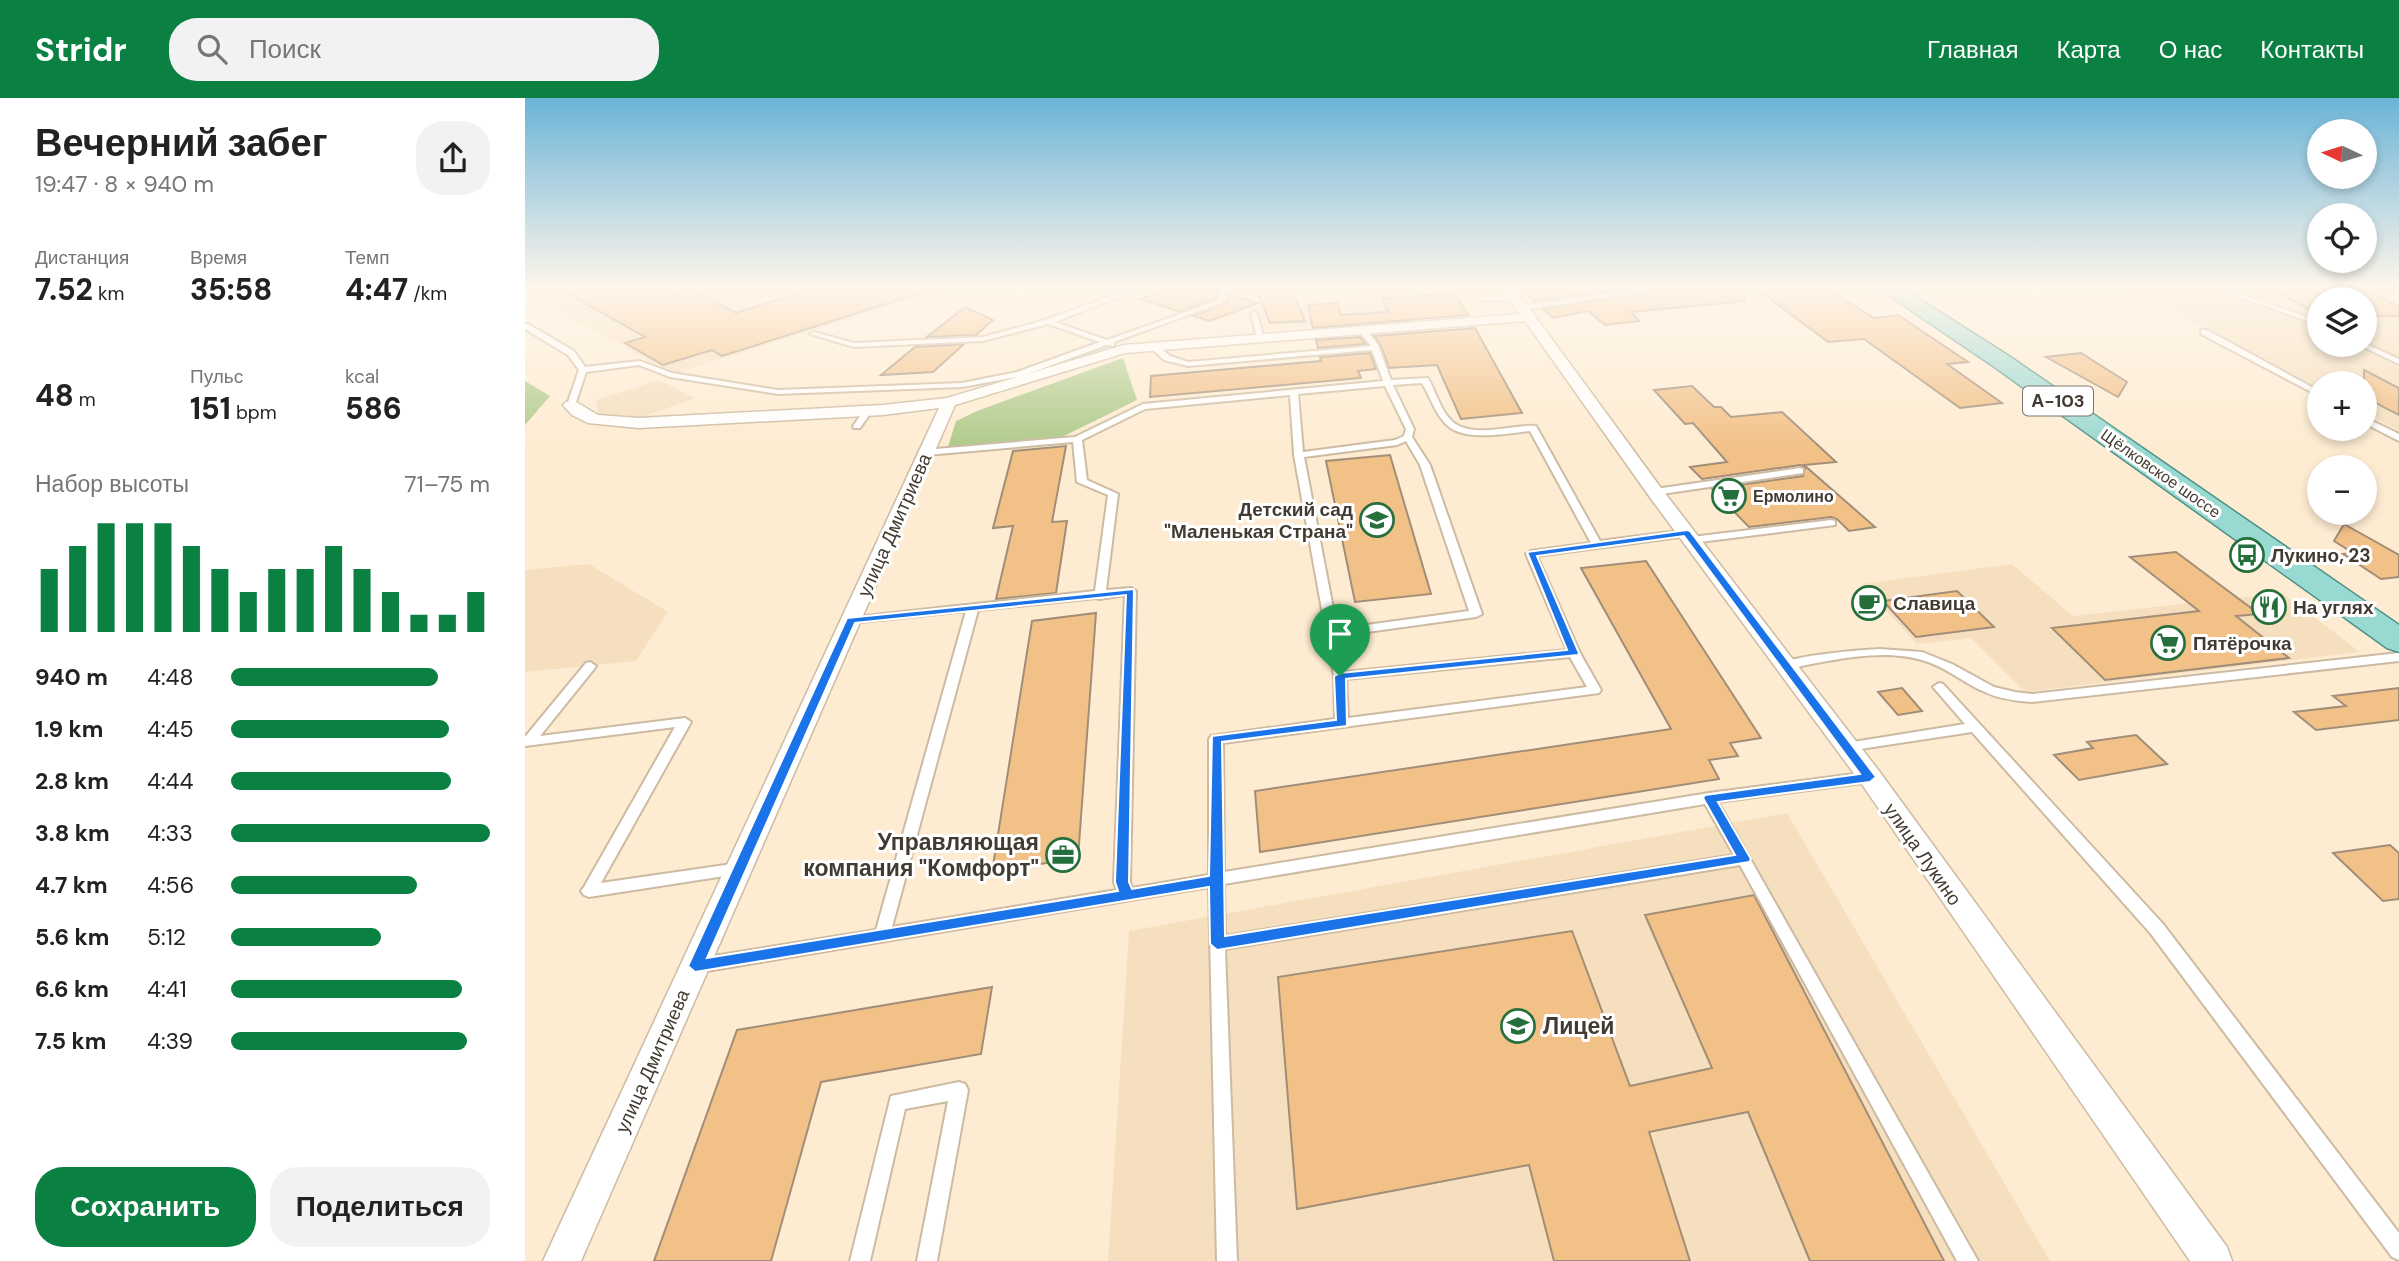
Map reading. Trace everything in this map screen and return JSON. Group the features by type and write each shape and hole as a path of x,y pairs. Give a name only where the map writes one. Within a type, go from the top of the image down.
{"main road":[{"name":"Щёлковское шоссе","path":"1969,340 2399,641"}],"street":[{"path":"571,405 580,415 602,421 639,423 868,411 949,402 1124,349 1222,340"},
{"name":"улица Лукино","path":"1545,340 1655,492 1870,777 2213,1261"},
{"name":"улица Дмитриева","path":"562,1261 949,402"}],"lane":[{"path":"549,340 571,353 583,369"},
{"path":"837,340 854,345 956,340"},
{"path":"1100,340 1124,349"},
{"path":"583,369 640,363 670,375 778,392 962,385 1019,374 1115,340"},
{"path":"1332,633 1476,614 1425,465 1408,437 1410,429 1369,340"},
{"path":"2219,340 2307,388"},
{"path":"1153,346 1167,358 1188,364 1375,348"},
{"path":"2377,352 2399,362"},
{"path":"571,405 583,369"},
{"path":"927,452 1077,439 1143,407 1425,380 1451,424 1466,431 1533,429 1597,545"},
{"path":"1294,391 1299,455 1340,676 1342,723"},
{"path":"857,426 868,411"},
{"path":"2377,426 2399,438"},
{"path":"1299,455 1397,442 1408,437"},
{"path":"1077,439 1082,482 1113,494 1100,596"},
{"path":"1655,492 1800,471"},
{"path":"1227,1261 1217,944 1216,739 1595,690 1574,653 1531,554 1597,545 1831,523"},
{"path":"851,620 1131,591 1122,882 1127,895"},
{"path":"882,935 973,608"},
{"path":"1340,676 1574,653"},
{"path":"1785,665 1873,654 1917,656 1933,660 1989,691 2011,697 2032,698 2399,657"},
{"path":"527,742 590,666"},
{"path":"1939,687 2157,929 2399,1250"},
{"path":"527,742 685,723 589,891 739,869"},
{"path":"1847,747 1976,727"},
{"path":"695,966 1709,798 1870,777"},
{"path":"1709,798 1968,1261"},
{"path":"1217,944 1744,859"},
{"path":"860,1261 897,1102 959,1090 927,1261"}],"shaded area":[{"path":"612,340 781,340 673,374"},
{"path":"2230,340 2307,340 2307,357 2377,357 2377,340 2399,340 2399,431 2377,419 2377,371 2307,371 2307,382"},
{"path":"659,380 695,398 642,417 598,414 596,400"},
{"path":"589,564 668,612 636,661 525,672 525,570"},
{"path":"2012,564 2073,616 2282,593 2360,652 2025,692 1971,638 1917,644 1862,584"},
{"name":"Лицей","path":"1787,813 2050,1261 1108,1261 1129,931"}],"green space":[{"path":"1123,358 1137,400 1062,437 948,447 956,421"},
{"path":"525,381 550,396 525,425"}],"building":[{"path":"634,340 772,340 722,356 712,350 663,365 625,343"},
{"path":"1316,340 1363,340 1366,344 1318,348"},
{"path":"1377,340 1482,340 1522,413 1461,419 1437,365 1389,368"},
{"path":"1866,340 1936,340 1968,362 1947,364 2002,403 1960,408"},
{"path":"964,344 933,372 881,375 915,347"},
{"path":"1370,353 1376,369 1358,371 1361,378 1150,397 1151,376 1321,361 1320,357"},
{"path":"2081,353 2127,382 2118,397 2046,357"},
{"path":"2377,377 2399,388 2399,415 2377,404"},
{"path":"1692,386 1714,407 1721,407 1731,417 1782,412 1836,462 1804,465 1875,527 1849,531 1837,519 1831,517 1749,527 1712,489 1803,476 1805,467 1800,465 1702,479 1690,467 1727,462 1693,423 1685,424 1654,390"},
{"path":"1066,446 1052,522 1067,521 1056,593 996,599 1013,526 993,528 1013,451"},
{"path":"1390,455 1431,594 1355,602 1326,461"},
{"path":"2346,525 2399,555 2399,577 2381,579 2343,554 2353,553 2334,541"},
{"name":"Пятёрочка","path":"2176,552 2259,614 2236,616 2289,658 2105,680 2052,628 2199,611 2130,557"},
{"path":"1646,561 1761,738 1730,743 1738,756 1709,760 1719,779 1260,852 1255,791 1671,729 1581,568"},
{"path":"1957,591 1994,627 1916,637 1883,601"},
{"path":"1096,613 1078,858 992,872 1032,621"},
{"path":"1902,688 1922,711 1898,715 1878,692"},
{"path":"2399,688 2399,720 2316,730 2294,712 2346,706 2333,696"},
{"path":"2136,735 2167,764 2079,780 2054,755 2093,748 2087,742"},
{"path":"2390,845 2399,853 2399,899 2383,901 2333,853"},
{"path":"1754,895 1944,1261 1810,1261 1748,1112 1649,1132 1690,1261 1554,1261 1529,1165 1297,1209 1278,977 1572,931 1630,1086 1712,1068 1645,915"},
{"path":"992,987 981,1054 821,1082 771,1261 654,1261 737,1030"}],"place":[{"name":"Ермолино","path":"1729,496"},
{"name":"Детский сад \"Маленькая Страна\"","path":"1377,520"},
{"name":"Лукино, 23","path":"2247,555"},
{"name":"Славица","path":"1869,603"},
{"name":"На углях","path":"2269,607"},
{"name":"Пятёрочка","path":"2168,643"},
{"name":"Управляющая компания \"Комфорт\"","path":"1063,855"},
{"name":"Лицей","path":"1518,1026"}],"route":[{"path":"1340,676 1342,723 1216,739 1216,881 695,966 851,620 1131,591 1122,882 1127,895 1216,881 1217,944 1744,859 1709,798 1870,777 1687,533 1531,554 1574,653 1340,676"}]}
